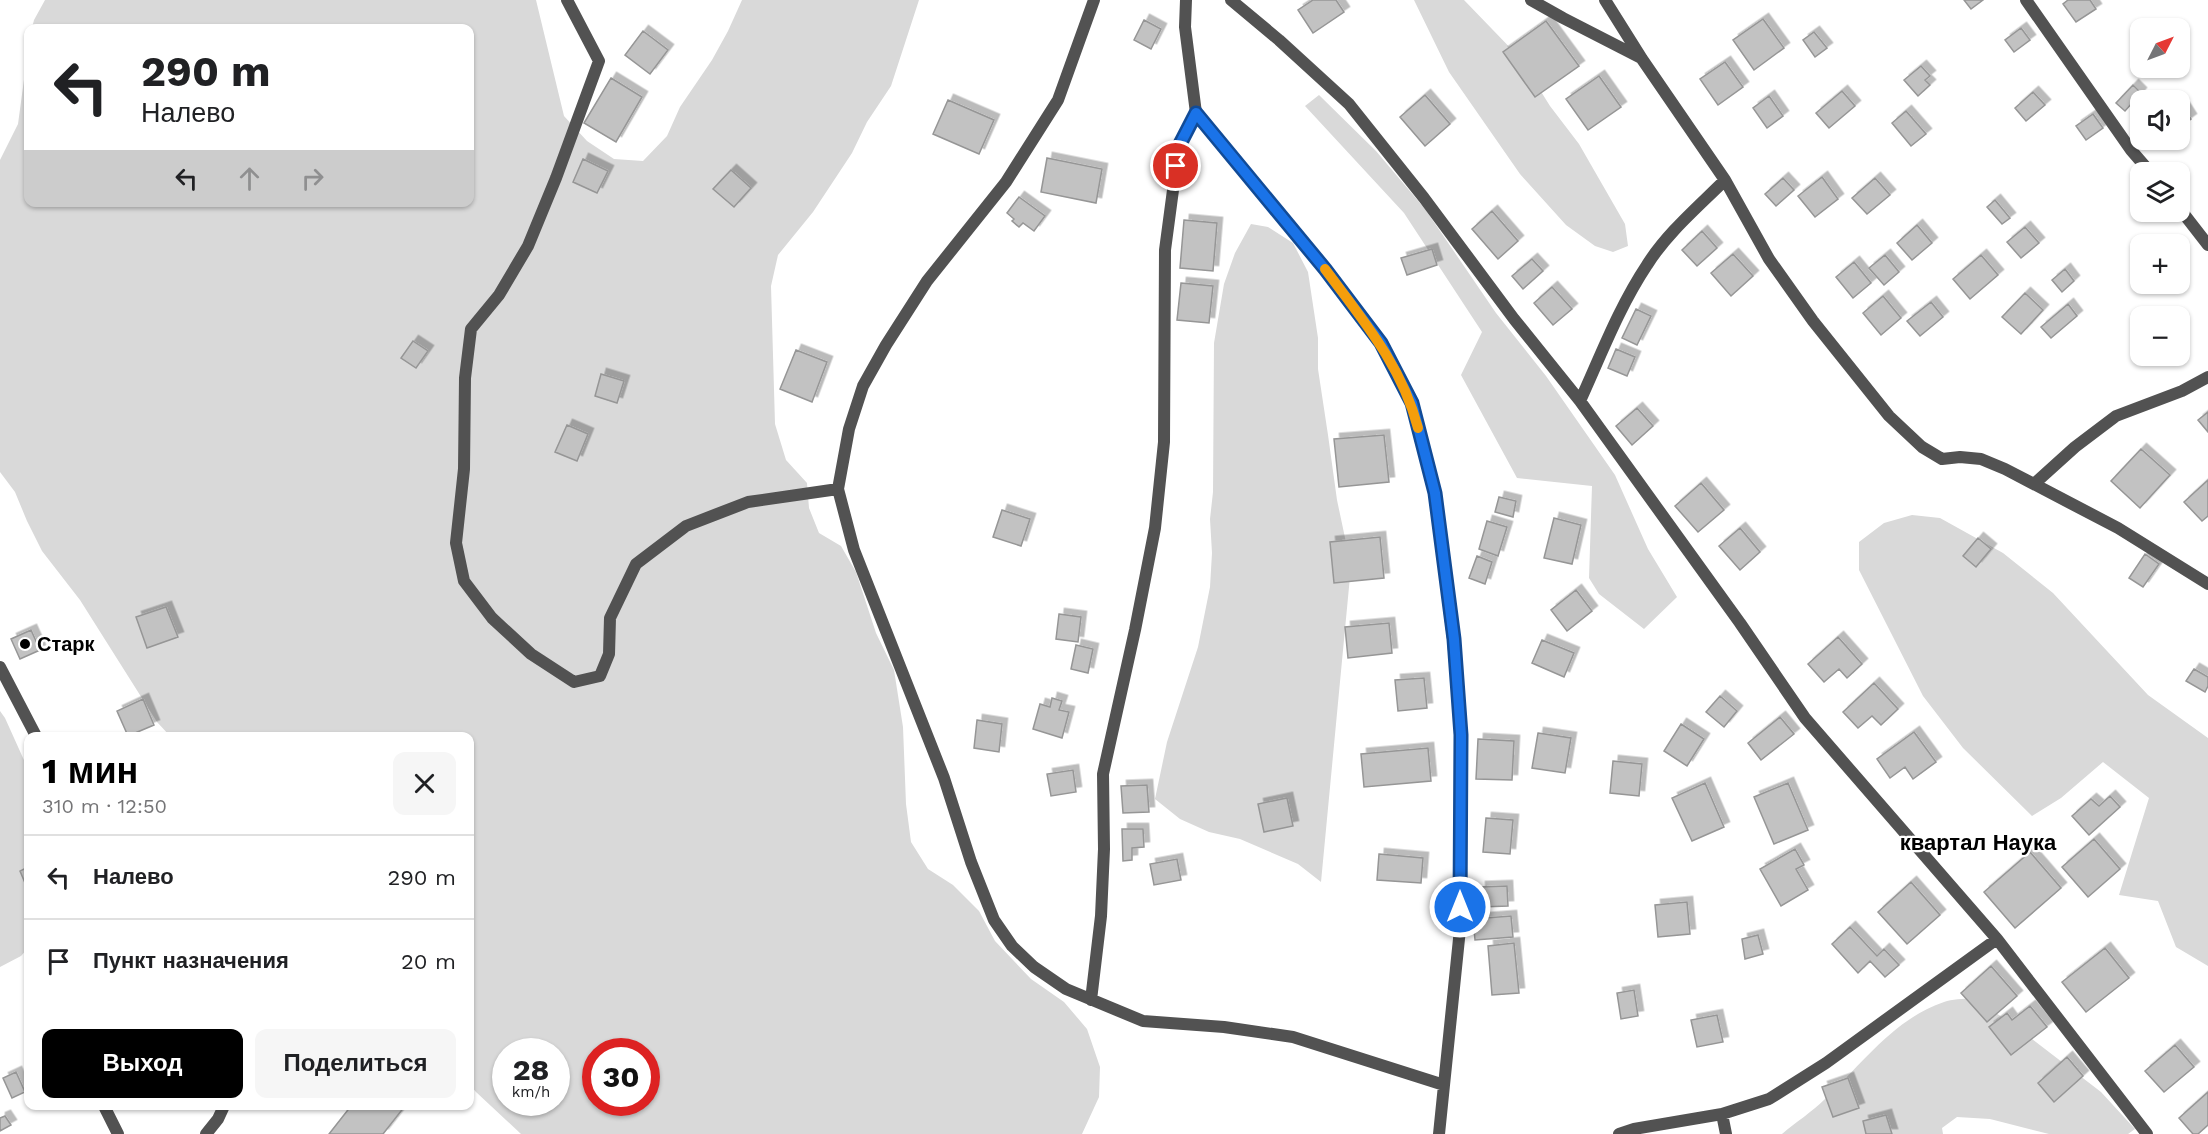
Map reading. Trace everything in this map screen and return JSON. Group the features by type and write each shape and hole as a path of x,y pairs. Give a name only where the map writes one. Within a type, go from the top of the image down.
{"street":[{"path":"567,0 599,61 528,246 499,295 471,329 465,378 464,469 456,543 464,581 492,618 531,654 574,682 600,676 609,654 610,618 636,564 686,526 748,502 838,489"},
{"path":"1094,0 1058,100 1006,182 927,281 863,386 849,429 838,489 854,550 944,778 971,862 994,920 1012,946 1034,967 1065,989 1143,1021 1224,1027 1293,1037 1444,1085"},
{"path":"1186,0 1185,27 1196,113 1325,269 1381,343 1412,403 1435,493 1454,639 1461,735 1460,929 1439,1134"},
{"path":"1231,0 1280,40 1349,104 1580,401 1740,623 1805,718 1997,939 2147,1134"},
{"path":"1531,0 1642,59"},
{"path":"1605,0 1642,59 1725,180 1769,259 1813,321 1905,432 1922,447 1942,459 1960,457 1981,459 2034,484 2118,528 2208,584"},
{"path":"2026,0 2141,162"},
{"path":"1091,1000 1104,849 1103,774 1155,528 1164,442 1165,250 1179,146 1196,113"},
{"path":"1580,401 1620,309 1648,263 1682,222 1725,180"},
{"path":"2190,222 2208,245"},
{"path":"2034,484 2075,447 2116,416 2182,391 2208,377"},
{"path":"0,667 34,732"},
{"path":"1619,1134 1634,1129 1722,1114 1770,1099 1826,1063 1997,939"},
{"path":"106,1110 118,1134"},
{"path":"206,1134 222,1110"},
{"path":"1722,1114 1726,1134"}],"shaded area":[{"path":"45,0 536,0 564,116 587,141 614,159 643,161 667,136 680,107 712,60 728,31 742,0 919,0 891,86 867,122 852,153 813,212 778,255 771,286 775,424 786,460 807,483 809,508 819,533 841,546 856,572 876,633 894,670 903,727 906,804 911,842 928,869 953,885 979,911 995,941 1031,979 1064,1002 1087,1029 1100,1067 1099,1097 1082,1134 521,1134 502,1116 570,1116 570,1038 492,1038 492,1107 474,1090 474,732 166,732 157,722 80,600 42,551 15,492 0,472 0,160 18,124 24,80 24,207 474,207 474,24 33,24"},
{"path":"1414,0 1464,0 1520,58 1550,106 1579,144 1625,224 1628,246 1613,252 1595,246 1566,225 1520,174 1449,72"},
{"path":"1319,95 1376,151 1425,209 1496,313 1546,376 1615,475 1648,549 1677,597 1644,629 1599,594 1589,578 1592,486 1517,478 1461,375 1482,332 1404,213 1305,106"},
{"path":"1251,224 1268,227 1293,243 1308,272 1318,338 1318,369 1337,500 1351,566 1321,882 1298,864 1240,839 1209,832 1180,819 1155,799 1167,742 1198,647 1210,587 1214,343 1224,284 1235,253"},
{"path":"1912,515 1940,518 2003,553 2053,593 2148,695 2208,738 2208,966 2176,947 2158,901 2119,895 2149,798 2103,762 2061,798 2032,816 1963,748 1923,696 1859,570 1859,542 1884,523"},
{"path":"0,711 24,760 24,953 0,967"},
{"path":"1972,998 2010,1022 2101,1092 2135,1129 2128,1134 2049,1134 1990,1119 1957,1117 1942,1128 1943,1134 1782,1134 1820,1104 1880,1044 1910,1019 1944,1002"}],"building":[{"path":"1313,0 1336,0 1344,12 1313,33 1298,10"},
{"path":"1964,0 1983,0 1971,9"},
{"path":"2068,0 2090,0 2096,9 2076,22 2063,4"},
{"path":"1763,19 1784,48 1754,70 1733,40"},
{"path":"1144,20 1161,29 1151,49 1134,40"},
{"path":"1546,21 1579,66 1535,97 1503,52"},
{"path":"2021,28 2030,40 2014,52 2005,40"},
{"path":"643,31 668,50 650,74 625,55"},
{"path":"1814,32 1827,48 1815,57 1803,40"},
{"path":"1725,62 1743,87 1718,105 1700,79"},
{"path":"1921,66 1930,76 1925,80 1930,85 1918,96 1904,80"},
{"path":"1599,76 1621,107 1588,130 1566,99"},
{"path":"611,78 642,97 616,142 584,123"},
{"path":"2133,85 2138,90 2130,90 2130,105 2125,111 2116,103"},
{"path":"1842,91 1855,106 1829,128 1816,113"},
{"path":"2033,92 2045,105 2026,121 2015,108"},
{"path":"1425,95 1450,124 1425,146 1400,117"},
{"path":"1769,96 1783,116 1767,128 1753,108"},
{"path":"948,100 994,120 979,154 933,134"},
{"path":"1906,111 1926,134 1911,146 1892,123"},
{"path":"2093,114 2103,128 2086,140 2076,126"},
{"path":"1047,158 1102,169 1096,203 1041,192"},
{"path":"583,159 608,171 597,193 573,182"},
{"path":"731,170 751,188 734,207 713,189"},
{"path":"1822,177 1838,199 1815,217 1798,196"},
{"path":"1783,178 1794,190 1776,206 1765,194"},
{"path":"1875,178 1890,195 1867,214 1852,198"},
{"path":"1019,197 1045,216 1034,231 1023,223 1019,227 1007,213"},
{"path":"1995,200 2010,218 2002,224 1987,207"},
{"path":"1492,211 1518,241 1498,259 1472,229"},
{"path":"1184,220 1217,223 1213,271 1180,268"},
{"path":"1917,225 1932,243 1912,260 1897,243"},
{"path":"2025,227 2039,243 2021,258 2007,242"},
{"path":"1702,231 1717,248 1697,266 1682,250"},
{"path":"1432,249 1437,265 1407,275 1401,258"},
{"path":"1733,254 1753,276 1731,296 1711,273"},
{"path":"1885,255 1899,272 1884,285 1869,268"},
{"path":"1981,255 1998,275 1970,299 1953,279"},
{"path":"1532,259 1543,271 1523,289 1512,276"},
{"path":"1854,262 1871,283 1853,298 1836,277"},
{"path":"2065,269 2074,281 2062,292 2052,280"},
{"path":"1181,283 1213,286 1209,323 1177,320"},
{"path":"1552,287 1572,309 1553,325 1534,303"},
{"path":"2025,293 2043,310 2021,334 2002,317"},
{"path":"1883,296 1901,318 1881,335 1863,313"},
{"path":"1931,302 1943,317 1920,336 1907,321"},
{"path":"2068,304 2077,316 2051,338 2041,327"},
{"path":"1636,309 1651,316 1637,345 1622,338"},
{"path":"413,341 428,351 416,368 401,358"},
{"path":"1616,349 1635,357 1627,376 1608,368"},
{"path":"796,350 827,362 812,402 780,389"},
{"path":"601,374 624,381 617,403 595,396"},
{"path":"1637,408 1653,426 1632,445 1616,426"},
{"path":"2208,412 2208,432 2198,420"},
{"path":"567,425 588,434 577,461 555,452"},
{"path":"1384,435 1389,482 1339,487 1334,439"},
{"path":"2141,449 2170,475 2140,508 2111,481"},
{"path":"2208,480 2208,516 2202,521 2184,502"},
{"path":"1701,483 1724,510 1698,532 1675,506"},
{"path":"1499,497 1516,501 1513,517 1495,512"},
{"path":"1002,510 1030,519 1021,546 993,537"},
{"path":"1554,518 1581,525 1572,564 1544,558"},
{"path":"1487,521 1507,527 1498,556 1479,549"},
{"path":"1740,528 1760,552 1740,570 1719,546"},
{"path":"1380,537 1384,578 1334,583 1330,542"},
{"path":"1978,538 1991,549 1976,567 1963,556"},
{"path":"2145,554 2159,564 2143,587 2129,578"},
{"path":"1477,556 1492,562 1485,584 1469,578"},
{"path":"1576,590 1592,611 1567,631 1551,610"},
{"path":"166,607 178,637 147,648 136,617"},
{"path":"1059,614 1081,617 1078,642 1056,639"},
{"path":"1389,623 1392,653 1348,658 1345,627"},
{"name":"Старк","path":"31,630 40,650 20,659 11,639"},
{"path":"1838,637 1862,664 1847,678 1839,669 1824,682 1808,664"},
{"path":"1542,640 1574,653 1564,677 1532,663"},
{"path":"1076,645 1093,649 1088,673 1071,669"},
{"path":"2194,669 2208,677 2205,692 2186,681"},
{"path":"1424,678 1427,708 1398,711 1395,680"},
{"path":"1874,683 1898,709 1881,725 1872,716 1858,728 1843,712"},
{"path":"1720,696 1737,711 1724,727 1706,712"},
{"path":"1052,698 1062,701 1059,710 1069,712 1062,738 1033,729 1040,704 1050,707"},
{"path":"143,699 154,725 137,732 126,732 117,711"},
{"path":"1780,717 1794,734 1761,760 1748,743"},
{"path":"977,720 1002,724 999,752 974,748"},
{"path":"1681,724 1704,739 1687,766 1664,751"},
{"path":"1914,732 1936,762 1913,779 1905,767 1890,778 1877,759"},
{"path":"1538,733 1571,738 1565,773 1532,768"},
{"path":"1478,739 1514,741 1512,780 1476,779"},
{"path":"1428,748 1431,781 1364,787 1361,754"},
{"path":"1613,761 1642,764 1639,796 1610,793"},
{"path":"1073,770 1076,792 1051,796 1047,774"},
{"path":"1705,783 1724,827 1692,841 1672,798"},
{"path":"1788,783 1808,830 1774,844 1754,797"},
{"path":"1147,785 1149,812 1123,813 1121,786"},
{"path":"2110,796 2120,807 2089,835 2072,816 2091,799 2099,806"},
{"path":"1287,798 1293,826 1264,832 1258,804"},
{"path":"1486,818 1513,820 1510,854 1483,852"},
{"path":"1122,829 1143,829 1144,847 1132,848 1132,860 1123,861"},
{"path":"2094,839 2120,869 2088,897 2062,867"},
{"path":"1795,849 1804,865 1796,869 1808,890 1781,906 1760,869"},
{"path":"2030,852 2061,888 2015,928 1984,892"},
{"path":"1379,854 1423,858 1421,883 1377,880"},
{"path":"1177,859 1181,880 1154,885 1150,864"},
{"path":"24,869 24,880 20,871"},
{"path":"1911,882 1940,915 1907,944 1878,912"},
{"path":"1507,886 1508,906 1481,907 1480,887"},
{"path":"1687,902 1690,934 1658,937 1655,905"},
{"path":"1511,916 1513,937 1475,940 1473,919"},
{"path":"1850,927 1877,956 1884,949 1899,965 1885,977 1870,961 1858,973 1832,944"},
{"path":"1758,935 1763,954 1745,959 1742,939"},
{"path":"1514,943 1519,993 1492,995 1488,946"},
{"path":"2105,948 2129,978 2086,1012 2062,982"},
{"path":"1991,966 2017,996 1987,1022 1961,993"},
{"path":"1634,990 1638,1016 1621,1019 1617,993"},
{"path":"2030,1006 2047,1027 2011,1055 1989,1027 2007,1013 2012,1020"},
{"path":"1717,1015 1723,1042 1697,1047 1691,1020"},
{"path":"2175,1045 2194,1067 2164,1092 2145,1071"},
{"path":"2067,1057 2083,1076 2054,1102 2038,1083"},
{"path":"16,1072 24,1092 12,1098 3,1078"},
{"path":"1848,1078 1859,1108 1833,1117 1822,1087"},
{"path":"2208,1092 2208,1125 2198,1134 2193,1134 2179,1118"},
{"path":"348,1110 402,1110 383,1134 329,1134"},
{"path":"1886,1115 1892,1134 1866,1134 1863,1121"},
{"path":"5,1116 11,1125 0,1131 0,1118"}],"slow traffic":[{"path":"1325,269 1381,343 1412,403 1418,428"}],"place":[{"name":"Старк","path":"25,644"}],"district":[{"name":"квартал Наука","path":"1978,842"}],"route":[{"path":"1176,166 1179,146 1196,113 1325,269 1381,343 1412,403 1435,493 1454,639 1461,735 1460,907"}]}
